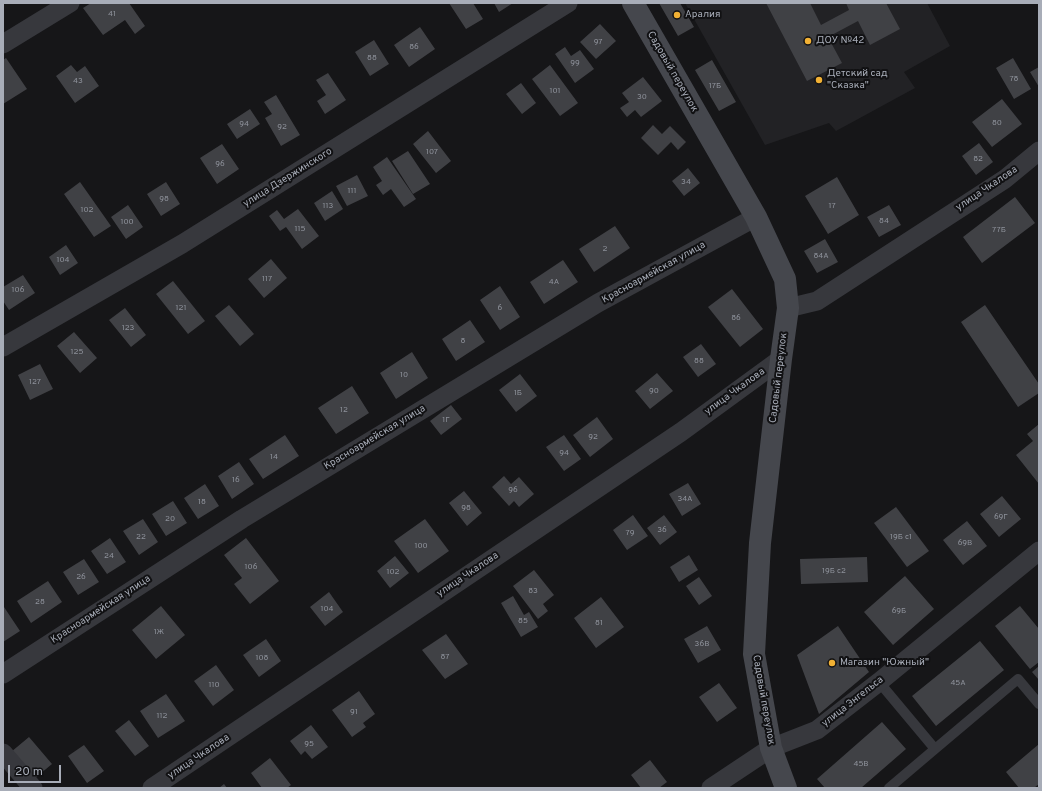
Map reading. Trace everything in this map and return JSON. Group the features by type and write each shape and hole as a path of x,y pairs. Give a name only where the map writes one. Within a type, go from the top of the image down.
{"street":[{"path":"3,44 70,3"},
{"name":"улица Дзержинского","path":"3,347 182,244 568,3"},
{"name":"Садовый переулок","path":"633,3 756,217 785,279 788,308 760,543 754,654 771,748 786,788"},
{"name":"улица Чкалова","path":"788,308 817,301 1005,179 1039,151"},
{"name":"Красноармейская улица","path":"3,674 242,518 598,303 756,217"},
{"name":"улица Чкалова","path":"152,788 681,432 781,359"},
{"name":"улица Энгельса","path":"711,788 771,748 817,730 1038,554"},
{"path":"3,753 33,788"}],"lane":[{"path":"889,788 1018,678 1039,704"},
{"path":"879,682 935,749"}],"shaded area":[{"name":"Детский сад \"Сказка\"","path":"685,3 927,3 950,46 904,72 915,88 836,131 829,123 765,145"}],"building":[{"path":"91,3 129,3 145,26 135,34 125,20 103,35 83,8"},
{"path":"449,3 473,3 483,19 466,29"},
{"path":"494,3 513,3 499,12"},
{"name":"Аралия","path":"659,3 680,3 694,27 678,36"},
{"name":"ДОУ №42","path":"766,3 810,3 821,25 849,10 846,3 886,3 900,29 870,45 858,21 828,37 842,63 807,81"},
{"path":"600,24 616,41 596,59 580,42"},
{"path":"420,27 435,49 409,67 394,45"},
{"path":"374,40 389,64 370,76 355,52"},
{"path":"565,47 571,56 580,50 594,69 575,83 555,54"},
{"path":"6,58 27,89 3,104 3,60"},
{"path":"1013,58 1031,89 1014,99 996,68"},
{"path":"712,60 736,102 719,111 695,70"},
{"path":"71,65 77,72 85,66 99,86 75,103 56,76"},
{"path":"550,65 578,103 560,116 532,79"},
{"path":"1039,67 1039,87 1030,72"},
{"path":"328,73 346,100 325,114 317,101 326,95 316,80"},
{"path":"643,77 662,101 641,117 635,110 627,117 620,108 629,102 622,93"},
{"path":"521,83 536,103 522,114 506,94"},
{"path":"276,95 300,135 281,146 265,118 272,114 264,102"},
{"path":"1002,99 1022,124 992,147 972,122"},
{"path":"250,109 260,124 237,139 227,124"},
{"path":"653,125 662,134 670,126 686,142 678,150 671,142 658,155 641,138"},
{"path":"428,131 451,161 436,173 413,144"},
{"path":"979,143 993,162 976,175 962,156"},
{"path":"222,144 239,169 217,184 200,158"},
{"path":"408,151 430,184 413,194 392,161"},
{"path":"387,157 416,199 404,207 391,189 383,195 376,185 382,181 373,167"},
{"path":"688,168 700,183 684,196 672,181"},
{"path":"357,175 368,196 347,206 336,186"},
{"path":"837,177 859,215 828,234 805,196"},
{"path":"80,182 111,226 94,237 64,194"},
{"path":"166,182 180,204 161,216 147,194"},
{"path":"332,191 343,209 325,221 314,203"},
{"path":"1015,197 1035,223 982,263 963,237"},
{"path":"128,205 143,227 126,239 111,217"},
{"path":"889,205 901,225 879,237 867,217"},
{"path":"298,209 319,236 302,249 286,227 280,231 269,216 277,210 284,219"},
{"path":"615,226 630,248 594,272 579,249"},
{"path":"825,239 838,262 817,273 804,251"},
{"path":"66,245 78,263 60,275 49,257"},
{"path":"271,259 287,278 264,298 248,279"},
{"path":"563,260 578,282 544,304 530,282"},
{"path":"23,275 35,293 9,310 3,301 3,287"},
{"path":"173,281 205,321 188,334 156,294"},
{"path":"500,286 520,317 500,330 480,300"},
{"path":"732,289 763,329 740,347 708,307"},
{"path":"229,305 254,334 240,346 215,316"},
{"path":"985,305 1039,384 1039,393 1018,407 961,322"},
{"path":"125,308 146,335 131,347 109,320"},
{"path":"470,320 485,342 456,361 442,339"},
{"path":"74,332 97,358 80,373 57,346"},
{"path":"701,344 716,364 698,377 683,357"},
{"path":"412,352 428,378 396,399 380,373"},
{"path":"40,364 53,389 30,400 18,375"},
{"path":"657,373 673,391 650,409 635,391"},
{"path":"520,374 537,396 516,412 499,390"},
{"path":"352,386 369,413 336,434 318,408"},
{"path":"451,405 462,419 441,435 430,421"},
{"path":"597,417 613,439 590,457 573,435"},
{"path":"1039,424 1039,484 1016,455 1033,441 1027,434"},
{"path":"285,435 299,456 263,479 249,459"},
{"path":"564,435 581,459 564,471 546,447"},
{"path":"239,462 254,484 232,499 218,476"},
{"path":"504,476 511,484 519,477 534,494 519,507 514,501 509,506 492,487"},
{"path":"688,483 701,504 682,516 669,494"},
{"path":"205,484 219,506 198,519 184,498"},
{"path":"464,491 482,513 467,526 449,503"},
{"path":"1002,496 1021,519 999,537 980,514"},
{"path":"173,501 187,523 166,536 152,514"},
{"path":"896,507 929,551 907,567 874,523"},
{"path":"633,515 648,536 627,550 613,530"},
{"path":"664,515 677,532 660,545 647,528"},
{"path":"143,519 158,542 139,555 123,531"},
{"path":"425,519 449,551 418,573 394,541"},
{"path":"967,521 987,546 963,565 943,540"},
{"path":"110,538 126,562 107,574 91,551"},
{"path":"246,538 279,581 250,604 234,584 242,578 224,555"},
{"path":"689,555 698,570 679,582 670,567"},
{"path":"395,556 409,573 390,588 377,571"},
{"path":"867,557 868,582 801,584 800,559"},
{"path":"84,559 99,582 78,595 63,572"},
{"path":"534,570 554,595 543,604 548,611 538,619 513,586"},
{"path":"905,576 934,609 893,645 864,612"},
{"path":"699,577 712,596 699,605 686,586"},
{"path":"48,581 62,602 31,623 17,601"},
{"path":"329,592 343,612 325,626 310,607"},
{"path":"513,596 524,615 529,612 538,627 521,637 501,603"},
{"path":"601,597 624,627 596,648 574,618"},
{"path":"161,606 185,635 156,659 132,630"},
{"path":"1020,606 1039,629 1039,662 1030,669 995,626"},
{"path":"4,607 20,631 3,642 3,608"},
{"path":"707,626 721,650 698,663 684,639"},
{"name":"Магазин \"Южный\"","path":"838,626 869,672 819,714 797,655"},
{"path":"446,634 468,664 445,679 422,650"},
{"path":"266,639 281,661 259,677 243,655"},
{"path":"980,641 1004,670 936,726 912,696"},
{"path":"216,665 234,690 213,706 194,681"},
{"path":"1039,666 1039,680 1032,672"},
{"path":"719,683 737,708 717,722 699,697"},
{"path":"359,691 375,714 363,723 366,727 352,737 332,710"},
{"path":"166,694 185,721 158,738 140,711"},
{"path":"129,720 149,746 135,756 115,731"},
{"path":"882,722 906,749 861,788 825,788 817,779"},
{"path":"311,725 328,747 312,759 305,751 301,755 290,741"},
{"path":"29,737 52,764 34,779 11,752"},
{"path":"1039,744 1039,784 1034,788 1019,788 1006,772"},
{"path":"84,745 104,771 87,783 68,756"},
{"path":"270,758 291,785 287,788 262,788 251,773"},
{"path":"650,760 667,782 659,788 641,788 631,775"},
{"path":"224,784 227,788 219,788"}],"place":[{"name":"Аралия","path":"677,15"},
{"name":"ДОУ №42","path":"808,41"},
{"name":"Детский сад \"Сказка\"","path":"819,80"},
{"name":"Магазин \"Южный\"","path":"832,663"}]}
